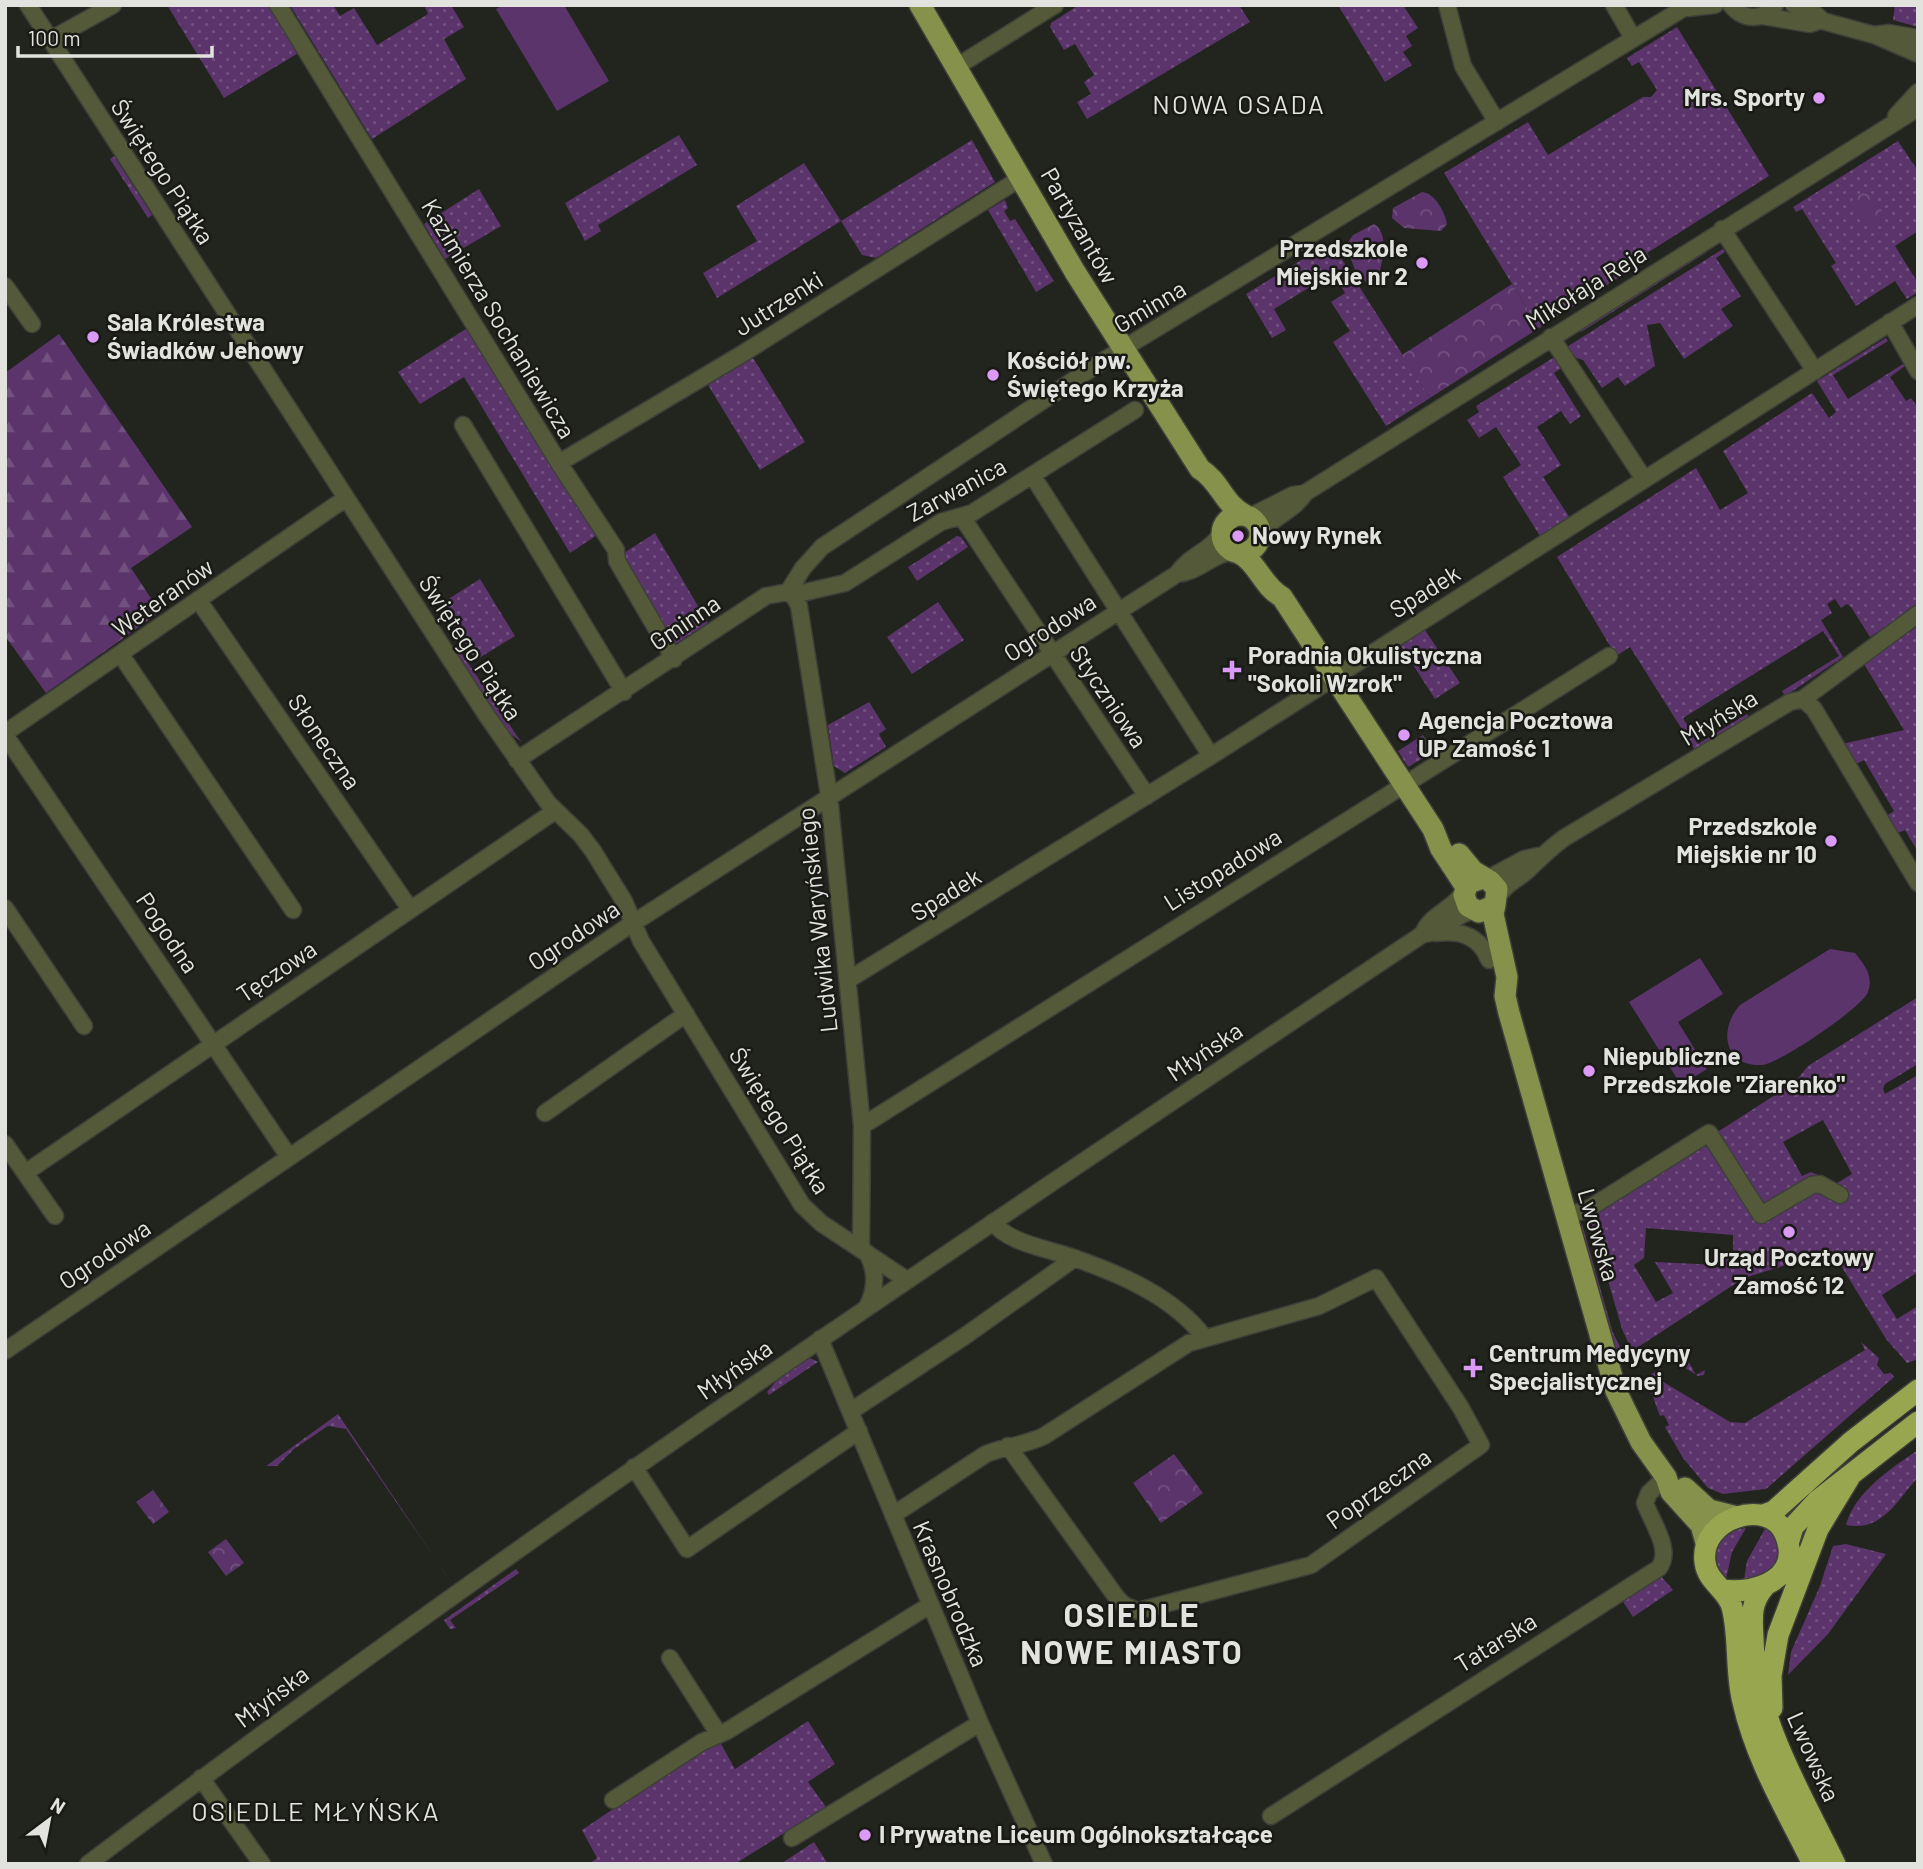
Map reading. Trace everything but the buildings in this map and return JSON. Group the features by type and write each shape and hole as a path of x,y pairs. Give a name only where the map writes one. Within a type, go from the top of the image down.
{"highway":[{"path":"1918,1390 1836,1454 1774,1511 1763,1515 1737,1517 1716,1528 1706,1544 1706,1568 1722,1590 1745,1592 1765,1587 1783,1570 1793,1527 1802,1515 1828,1491 1849,1478 1918,1422"},
{"path":"1772,1728 1771,1676 1778,1635 1818,1529 1849,1478"},
{"path":"1763,1515 1781,1526 1788,1544"},
{"name":"Lwowska","path":"1765,1587 1753,1607 1754,1656 1762,1706 1783,1758 1835,1864"},
{"name":"Lwowska","path":"1722,1590 1731,1603 1739,1682 1755,1745 1813,1864"}],"main road":[{"name":"Partyzantów","path":"920,5 1123,349 1200,470 1213,480 1232,507 1247,516"},
{"name":"Partyzantów","path":"1200,470 1202,482 1221,515 1223,528"},
{"path":"1235,516 1247,516 1256,523 1259,540 1250,550 1235,551 1224,542 1223,528 1235,516"},
{"name":"Lwowska","path":"1259,540 1261,552 1280,585 1282,597"},
{"name":"Lwowska","path":"1235,551 1250,560 1269,587 1282,597 1433,829 1449,840 1469,868 1495,928 1507,977 1505,996"},
{"name":"Lwowska","path":"1481,892 1494,981 1505,996 1616,1391 1641,1442 1666,1477 1671,1492 1701,1525 1706,1544"},
{"name":"Lwowska","path":"1666,1477 1681,1483 1709,1510 1737,1517"}],"street":[{"name":"Świętego Piątka","path":"28,5 517,760 555,811 584,839 624,901 686,1014 802,1205 821,1223 907,1280"},
{"path":"50,40 113,5"},
{"name":"Kazimierza Sochaniewicza","path":"278,5 559,463 616,550 617,561 674,659"},
{"path":"956,67 1055,5"},
{"path":"1447,5 1463,66 1497,122"},
{"path":"1614,5 1633,38"},
{"name":"Gminna","path":"517,760 766,596 791,593 797,575 822,547 1123,349 1688,6 1716,5"},
{"path":"1731,5 1744,16 1769,10 1810,24 1822,20"},
{"path":"1794,5 1813,12 1822,20 1874,34 1918,54"},
{"path":"1874,34 1889,33 1918,38"},
{"name":"Mikołaja Reja","path":"1892,122 1918,92"},
{"name":"Mikołaja Reja","path":"1259,540 1267,525 1294,506 1305,494 1918,108"},
{"name":"Jutrzenki","path":"559,463 754,347 1021,178"},
{"path":"1722,229 1815,370"},
{"path":"5,286 32,324"},
{"name":"Spadek","path":"848,980 1211,756 1918,305"},
{"path":"1890,323 1918,371"},
{"path":"1551,337 1644,479"},
{"name":"Zarwanica","path":"791,593 834,587 861,573 941,522 962,517 1135,410"},
{"path":"463,425 624,692"},
{"path":"1032,475 1211,756"},
{"name":"Mikołaja Reja","path":"1247,516 1259,514 1293,495 1305,494"},
{"name":"Weteranów","path":"5,734 346,498"},
{"name":"Styczniowa","path":"962,517 1147,796"},
{"name":"Ogrodowa","path":"5,1351 634,923 829,795 1177,574 1188,561 1215,542 1223,528"},
{"name":"Ogrodowa","path":"1177,574 1189,572 1223,553 1235,551"},
{"name":"Ludwika Waryńskiego","path":"791,593 801,618 829,795 862,1126 864,1251 873,1264 874,1281 867,1307"},
{"name":"Słoneczna","path":"200,601 410,909"},
{"name":"Młyńska","path":"88,1864 331,1681 820,1339 1428,933 1463,914 1481,892 1509,883 1531,867 1538,856 1778,709 1803,699 1918,614"},
{"path":"121,655 293,910"},
{"name":"Listopadowa","path":"862,1126 1609,656"},
{"path":"1803,699 1814,709 1918,883"},
{"name":"Pogodna","path":"5,734 289,1157"},
{"name":"Tęczowa","path":"25,1173 213,1042 555,811"},
{"path":"5,908 83,1026"},
{"path":"1428,933 1455,932 1468,935 1483,948 1489,960"},
{"path":"545,1113 686,1014"},
{"path":"1566,1216 1588,1209 1709,1133 1761,1215 1812,1185 1820,1184 1840,1195"},
{"path":"5,1144 55,1216"},
{"path":"993,1222 1005,1234 1074,1258 1146,1290 1179,1311 1203,1337"},
{"path":"851,1411 965,1336 1074,1258"},
{"name":"Poprzeczna","path":"893,1516 980,1457 1009,1446 1044,1436 1178,1349 1203,1337 1319,1306 1376,1278 1461,1408 1481,1445 1305,1568 1138,1611 1124,1605 1117,1598 1009,1446"},
{"name":"Krasnobrodzka","path":"820,1339 980,1723 1044,1864"},
{"path":"634,1468 687,1549 859,1431"},
{"name":"Tatarska","path":"1271,1816 1659,1567 1664,1559 1664,1549 1645,1503 1649,1493 1666,1477"},
{"path":"613,1800 930,1605"},
{"path":"670,1658 718,1733"},
{"path":"792,1838 980,1723"},
{"path":"201,1778 262,1864"}],"green space":[{"path":"167,5 271,5 300,52 224,98"},
{"path":"290,5 333,5 340,16 354,8 377,45 428,14 424,5 451,5 464,27 444,39 466,79 372,139"},
{"path":"503,5 564,5 609,81 557,111 496,9"},
{"path":"1079,5 1239,5 1250,22 1087,119 1077,102 1091,94 1084,82 1094,75 1075,44 1064,50 1050,27 1051,23"},
{"path":"1338,5 1403,5 1418,28 1406,36 1412,46 1403,52 1412,65 1385,82"},
{"path":"1895,5 1918,5 1918,27 1893,20"},
{"path":"1677,27 1769,176 1647,253 1650,258 1539,328 1444,173 1528,122 1548,155 1643,97 1651,97 1657,90 1639,62 1632,66 1627,58"},
{"path":"679,135 697,165 598,225 601,231 585,241 565,203"},
{"path":"972,140 995,182 876,258 862,255 841,221"},
{"path":"1898,141 1918,171 1918,231 1895,246 1918,283 1918,292 1907,299 1895,281 1856,306 1831,266 1836,263 1802,209 1796,212 1793,207"},
{"path":"114,156 152,215 148,218 110,159"},
{"path":"804,163 841,221 717,298 703,273 757,241 736,206"},
{"path":"479,189 501,226 445,259 424,224"},
{"path":"1868,189 1886,217 1870,227 1852,200"},
{"path":"1422,192 1435,199 1442,209 1447,224 1441,231 1404,228 1392,218 1393,208"},
{"path":"1005,200 1008,208 1004,211 1010,221 1015,219 1054,281 1036,292 988,210"},
{"path":"1374,224 1382,234 1383,254 1379,274 1367,283 1355,270 1346,245 1353,235"},
{"path":"1331,242 1430,398 1386,426 1333,342 1350,331 1331,302 1345,293 1333,273 1274,309 1286,330 1272,338 1246,294"},
{"path":"1704,248 1707,252 1581,332 1578,328"},
{"path":"1723,249 1725,252 1716,258 1741,296 1721,309 1733,326 1684,359 1660,323 1647,325 1655,366 1625,386 1618,377 1602,388 1583,360 1570,356 1565,348"},
{"path":"1512,284 1539,328 1430,398 1402,355"},
{"path":"469,327 600,533 570,553 464,377 420,404 398,372"},
{"path":"59,334 192,527 131,568 160,612 46,693 5,636 5,373"},
{"path":"1886,338 1888,341 1833,375 1848,399 1903,364 1905,366 1890,377 1906,401 1911,398 1918,408 1918,605 1870,637 1851,607 1847,604 1841,608 1835,599 1827,604 1832,613 1821,620 1843,657 1785,696 1782,691 1839,656 1823,631 1683,718 1698,744 1747,714 1749,717 1695,750 1630,647 1616,656 1557,557 1696,468 1720,510 1748,493 1723,451 1812,393 1829,418 1836,412 1817,381"},
{"path":"1556,356 1563,367 1554,373 1581,416 1570,424 1561,411 1537,427 1561,465 1543,477 1570,518 1540,536 1503,477 1521,465 1496,427 1479,438 1467,420 1479,412 1476,406"},
{"path":"753,358 805,442 760,470 708,385"},
{"path":"655,533 708,623 672,646 620,559 624,553"},
{"path":"957,536 961,537 968,547 917,581 908,567"},
{"path":"480,579 515,636 476,660 439,605"},
{"path":"938,602 964,640 912,674 887,637"},
{"path":"1918,626 1918,852 1905,830 1896,834 1886,816 1894,811 1864,760 1855,765 1842,744 1904,730 1864,664"},
{"path":"1425,630 1460,683 1435,699 1401,646"},
{"path":"458,648 522,742 509,733 453,649"},
{"path":"869,702 886,729 879,734 886,747 845,773 834,766 828,725"},
{"path":"1423,735 1433,752 1408,767 1398,751"},
{"path":"1830,949 1855,953 1865,966 1870,986 1863,999 1820,1034 1771,1062 1762,1065 1739,1060 1728,1045 1727,1035 1733,1015 1740,1005"},
{"path":"1700,958 1723,994 1678,1022 1707,1069 1681,1085 1629,1002"},
{"path":"1918,997 1918,1064 1885,1084 1883,1089 1885,1094 1918,1075 1918,1272 1882,1295 1897,1319 1918,1306 1918,1359 1907,1363 1886,1339 1832,1251 1744,1278 1632,1351 1622,1329 1589,1215 1795,1082 1808,1066","holes":["1823,1120 1852,1174 1837,1183 1811,1172 1802,1176 1783,1142","1646,1228 1733,1235 1733,1255 1722,1255 1718,1265 1655,1262 1673,1293 1656,1302 1634,1265 1644,1258"]},
{"path":"1582,1224 1613,1333 1628,1362 1620,1358 1615,1350 1581,1233"},
{"path":"1861,1342 1879,1358 1877,1365 1884,1374 1891,1373 1894,1377 1766,1489 1723,1494 1708,1488 1683,1458 1665,1427 1669,1425 1664,1415 1660,1416 1646,1378 1661,1368 1655,1377 1730,1422 1745,1423 1865,1350"},
{"path":"1679,1345 1696,1375 1674,1361 1672,1352"},
{"path":"810,1358 818,1362 769,1395 767,1392 782,1374"},
{"path":"338,1414 435,1559 346,1429 328,1426 294,1449 277,1466 266,1466"},
{"path":"1918,1450 1918,1477 1895,1505 1869,1524 1846,1525 1865,1492 1885,1473"},
{"path":"1174,1454 1203,1493 1161,1523 1133,1483"},
{"path":"153,1490 169,1512 153,1524 136,1502"},
{"path":"1766,1527 1781,1544 1778,1566 1743,1586 1747,1561"},
{"path":"1746,1528 1732,1552 1726,1579 1717,1562 1718,1546 1729,1534"},
{"path":"226,1539 244,1563 226,1576 208,1552"},
{"path":"1846,1544 1886,1554 1828,1634 1788,1675 1791,1652 1820,1586 1833,1546"},
{"path":"516,1569 519,1573 450,1620 456,1628 450,1629 444,1620"},
{"path":"1659,1574 1673,1590 1633,1617 1620,1597"},
{"path":"808,1721 835,1764 808,1782 826,1807 735,1864 589,1864 597,1858 582,1830 703,1748 720,1742 735,1769"},
{"path":"814,1842 828,1864 782,1863"}],"place":[{"name":"Mrs. Sporty","path":"1819,98"},
{"name":"Przedszkole Miejskie nr 2","path":"1422,263"},
{"name":"Sala Królestwa Świadków Jehowy","path":"93,337"},
{"name":"Kościół pw. Świętego Krzyża","path":"993,375"},
{"name":"Nowy Rynek","path":"1238,536"},
{"name":"Poradnia Okulistyczna \"Sokoli Wzrok\"","path":"1232,670"},
{"name":"Agencja Pocztowa UP Zamość 1","path":"1404,735"},
{"name":"Przedszkole Miejskie nr 10","path":"1831,841"},
{"name":"Niepubliczne Przedszkole \"Ziarenko\"","path":"1589,1071"},
{"name":"Urząd Pocztowy Zamość 12","path":"1789,1232"},
{"name":"Centrum Medycyny Specjalistycznej","path":"1473,1368"},
{"name":"I Prywatne Liceum Ogólnokształcące","path":"865,1835"}],"district":[{"name":"NOWA OSADA","path":"1239,105"},
{"name":"OSIEDLE NOWE MIASTO","path":"1132,1634"},
{"name":"OSIEDLE MŁYŃSKA","path":"316,1812"}]}
